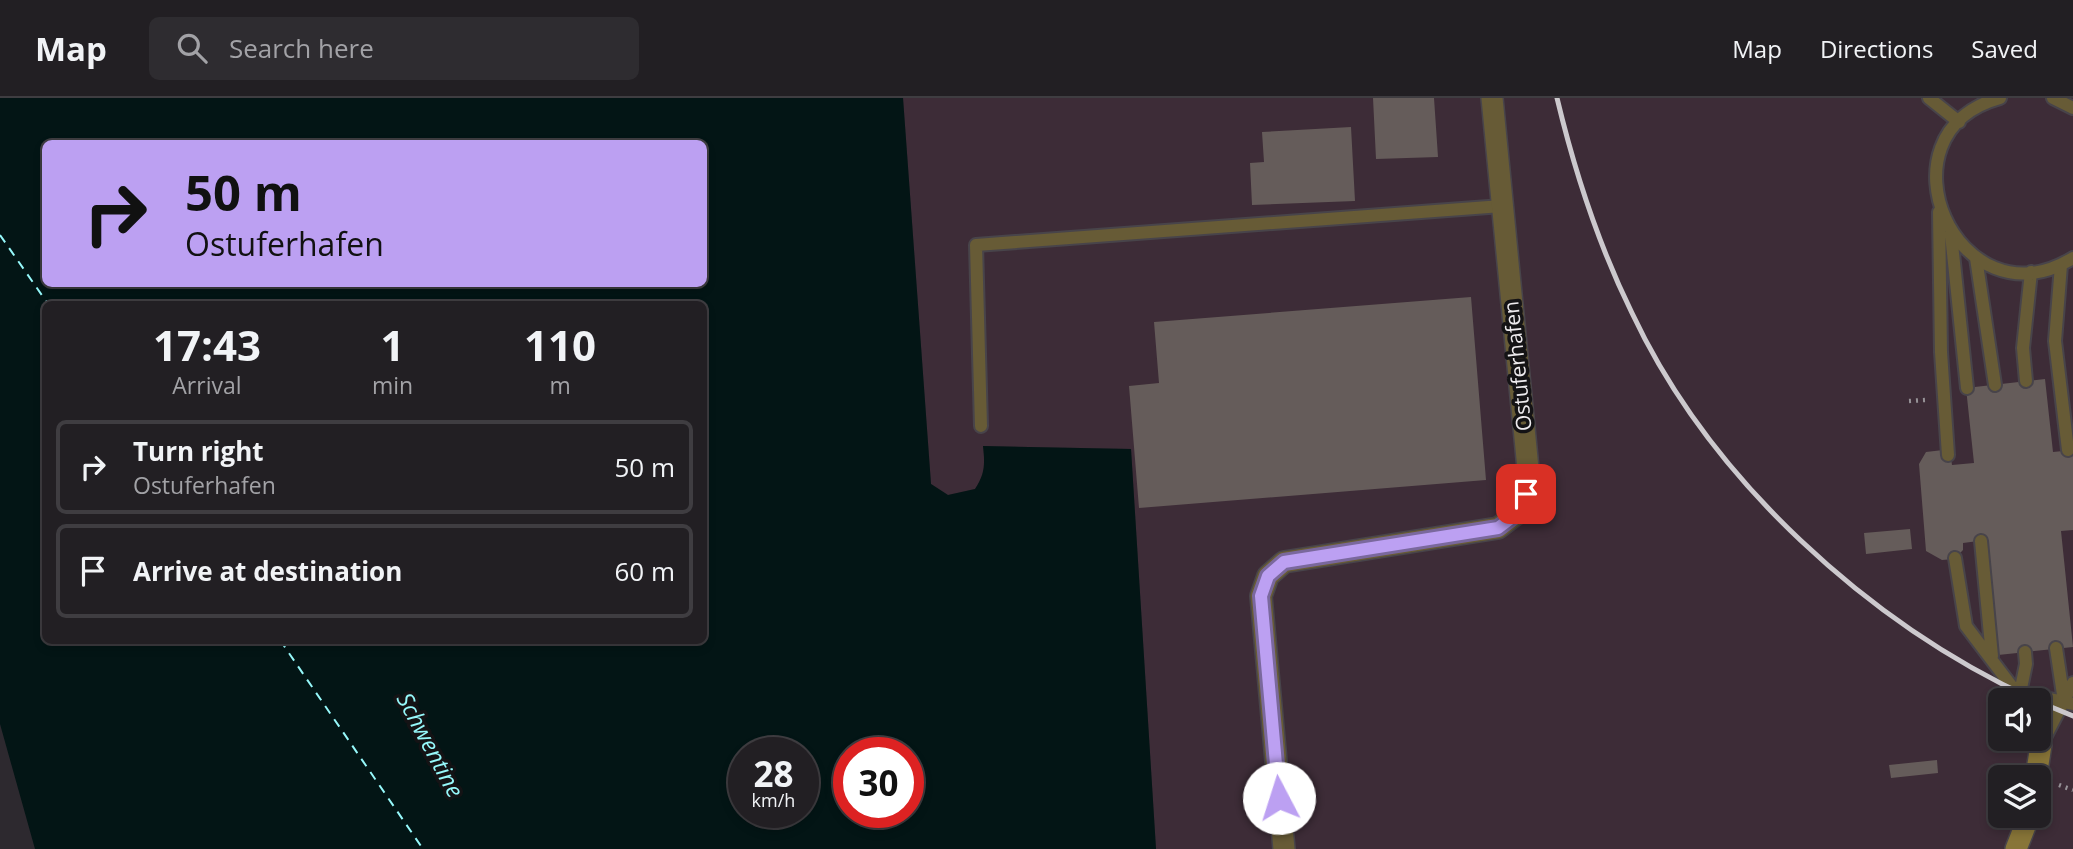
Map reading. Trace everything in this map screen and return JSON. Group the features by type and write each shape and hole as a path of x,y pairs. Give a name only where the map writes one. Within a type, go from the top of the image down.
{"street":[{"name":"Ostuferhafen","path":"1284,849 1261,596 1268,576 1284,562 1498,528 1523,509 1529,479 1492,98"},
{"path":"2016,849 2024,828"}],"lane":[{"path":"1929,98 1959,122"},
{"path":"1948,455 1941,352 1939,208 1936,177 1942,148 1959,122 1985,102 2000,98"},
{"path":"2053,98 2073,108"},
{"path":"981,426 976,245 1502,206"},
{"path":"1939,208 1951,234 1967,388"},
{"path":"1951,234 1976,258 2003,270 2031,272 2061,265 2073,258"},
{"path":"1976,258 1995,385"},
{"path":"2061,265 2055,341 2068,450"},
{"path":"2026,381 2023,348 2031,272"},
{"path":"1981,541 1992,657"},
{"path":"1955,558 1966,626 2014,688"},
{"path":"2056,649 2070,700"},
{"path":"2022,688 2025,652"},
{"path":"2051,727 2070,700 2073,683"},
{"path":"2051,699 2070,700"}],"shaded area":[{"path":"903,98 2073,98 2073,849 1156,849 1131,449 983,446 983,477 975,489 948,495 931,484"}],"water":[{"name":"Schwentine","path":"0,98 903,98 931,484 948,495 975,489 984,469 983,446 1131,449 1156,849 35,849 0,724"}],"building":[{"path":"1373,98 1434,98 1438,157 1376,159"},
{"path":"1351,127 1355,201 1252,205 1250,163 1264,162 1262,132"},
{"path":"1471,297 1486,480 1139,508 1129,386 1159,383 1154,322"},
{"path":"2045,379 2053,452 2073,450 2073,530 2061,531 2073,647 1998,655 1986,540 1963,543 1963,550 1954,559 1942,560 1926,551 1919,464 1926,452 1943,450 1951,458 1952,465 1974,463 1966,388"},
{"path":"1910,529 1912,549 1866,554 1864,533"},
{"path":"1937,760 1938,773 1891,778 1889,765"}],"ferry route":[{"path":"0,235 46,301"},
{"path":"283,644 423,849"}],"railway":[{"path":"1557,98 1588,208 1608,261 1665,374 1705,433 1750,488 1800,540 1855,588 1913,631 2012,688"},
{"path":"2051,707 2073,716"}],"route":[{"path":"1279,798 1261,596 1268,576 1284,562 1498,528 1523,509 1526,494"}]}
